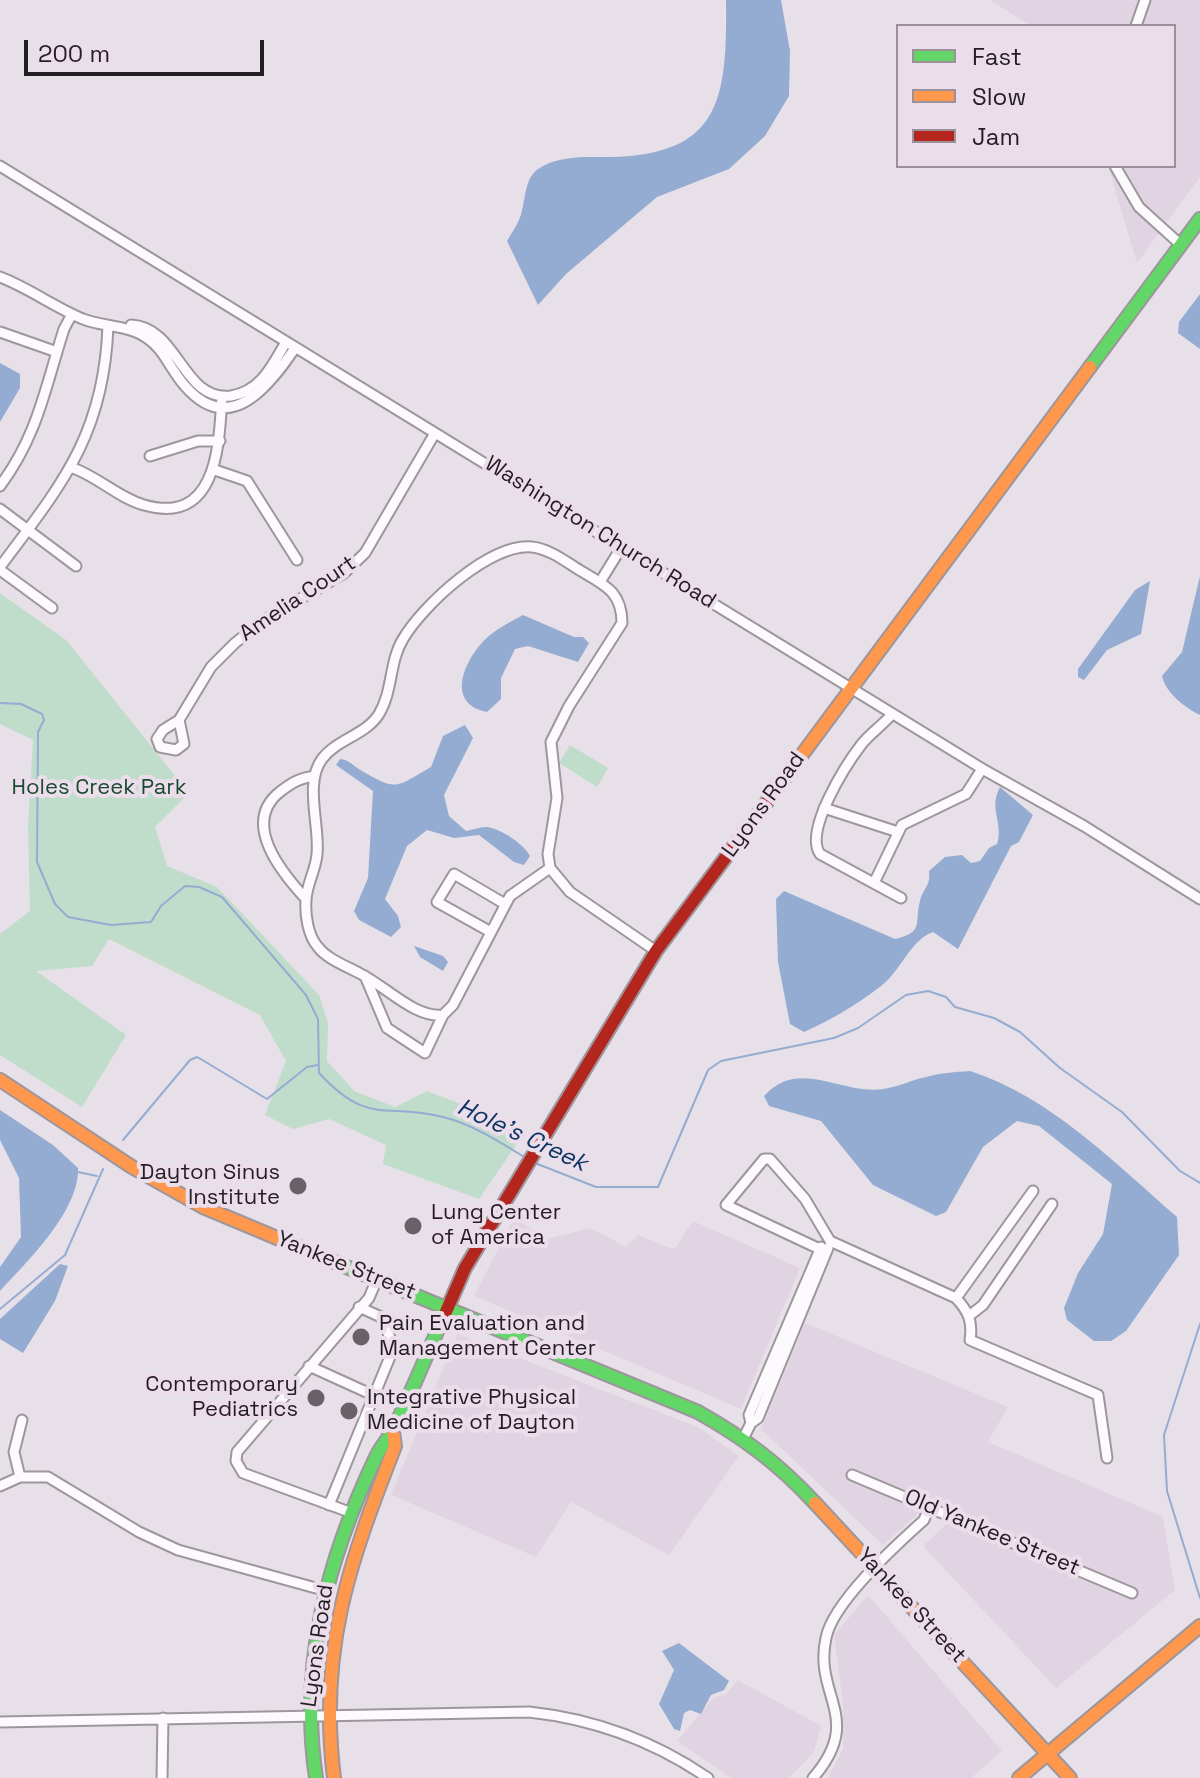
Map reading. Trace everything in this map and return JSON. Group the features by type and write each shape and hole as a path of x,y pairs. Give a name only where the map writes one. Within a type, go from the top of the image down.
{"main road":[{"name":"Lyons Road","path":"316,1778 307,1715 323,1590 352,1513 384,1441 393,1431 465,1268 509,1200 656,951 1200,219"},
{"name":"Yankee Street","path":"0,1080 176,1193 698,1412 744,1437 781,1466 1070,1778"},
{"name":"Lyons Road","path":"334,1778 326,1676 342,1585 395,1446 393,1431"},
{"path":"1019,1778 1200,1626"}],"street":[{"path":"1137,24 1145,0"},
{"name":"Washington Church Road","path":"0,166 982,769 1084,826 1200,899"},
{"path":"1116,168 1139,207 1181,245"},
{"path":"0,277 72,314 108,326 136,325 148,329 163,338 200,388 222,402"},
{"path":"0,486 21,459 35,429 57,352 72,314"},
{"path":"52,608 0,569 73,468 97,404 107,355 108,326"},
{"path":"0,332 57,352"},
{"path":"222,402 250,391 290,345"},
{"path":"73,468 142,505 165,508 187,502 203,489 215,470 222,402"},
{"name":"Amelia Court","path":"179,720 211,667 235,643 264,620 343,574 365,553 435,433"},
{"path":"150,456 198,441 220,441"},
{"path":"215,470 247,481 297,560"},
{"path":"0,509 76,566"},
{"path":"443,1015 417,1012 384,985 318,947 307,924 306,899 317,854 315,776 322,759 369,725 379,714 402,641 414,624 467,572 499,554 529,547 545,550 618,595 622,623 569,706 551,742 557,798 549,837 550,868 570,892 656,951"},
{"path":"600,582 621,548"},
{"path":"892,714 862,744 824,808 818,825 816,847 820,854 901,898"},
{"path":"874,883 902,825 966,794 982,769"},
{"path":"306,899 273,858 264,811 270,800 299,778 315,776"},
{"path":"824,808 898,832"},
{"path":"365,976 387,1028 425,1053 510,896 550,868"},
{"path":"489,931 437,902 454,874 505,904"},
{"path":"822,1251 726,1205 764,1159 777,1163 805,1199 830,1241 956,1298 969,1316 970,1340 1098,1395 1107,1458"},
{"path":"956,1298 1033,1191"},
{"path":"969,1316 983,1305 1052,1204"},
{"path":"744,1437 751,1423 758,1418 787,1335 822,1251 830,1241"},
{"path":"352,1513 243,1473 236,1461 237,1452 369,1298 377,1279"},
{"path":"329,1505 367,1420 394,1347 381,1317 359,1307"},
{"path":"309,1366 375,1396"},
{"path":"20,1477 14,1452 22,1420"},
{"path":"367,1420 393,1431"},
{"name":"Old Yankee Street","path":"852,1475 1132,1593"},
{"path":"0,1486 20,1477 54,1479 139,1532 178,1550 323,1590"},
{"path":"813,1778 829,1760 837,1724 838,1712 825,1668 826,1635 840,1609 924,1520 929,1507"},
{"path":"0,1722 506,1711 551,1715 623,1734 670,1754 708,1778"},
{"path":"162,1778 163,1718"}],"shaded area":[{"path":"990,0 1200,0 1200,177 1137,263 1109,168 1176,168 1176,24 1028,24"},
{"path":"514,1218 546,1239 591,1228 626,1247 638,1235 674,1249 693,1221 800,1268 741,1409 474,1296"},
{"path":"805,1323 1008,1407 988,1442 1163,1517 1175,1590 1056,1688 923,1546 946,1524 954,1508 935,1499 883,1545 761,1429"},
{"path":"457,1334 698,1427 739,1456 669,1555 571,1502 536,1557 391,1495"},
{"path":"868,1595 1002,1751 971,1778 828,1778 843,1749 843,1704 834,1635"},
{"path":"738,1680 821,1726 814,1752 789,1778 731,1778 677,1741 714,1697 725,1695"}],"green space":[{"name":"Holes Creek Park","path":"0,593 66,640 189,793 155,827 167,866 217,887 319,995 328,1023 327,1061 354,1091 395,1107 427,1091 527,1129 479,1199 383,1164 386,1145 329,1119 293,1129 265,1115 286,1061 260,1015 109,939 92,966 36,971 126,1035 82,1107 0,1055 0,934 30,911 28,826 33,740 0,724"},
{"path":"570,745 608,768 597,787 559,763"}],"water":[{"path":"726,0 781,0 790,51 789,96 765,136 729,169 657,197 566,274 538,305 507,241 519,220 533,173 554,161 647,154 676,145 696,132 710,114 719,92 724,65"},
{"path":"1200,294 1200,349 1178,333 1179,322"},
{"path":"0,363 20,374 20,388 0,422"},
{"path":"1200,576 1200,715 1176,699 1162,676 1182,652"},
{"path":"1150,581 1141,634 1107,650 1084,680 1078,677 1078,669 1135,590"},
{"path":"523,615 574,637 583,637 589,643 578,662 528,646 515,649 501,678 501,699 487,712 473,707 465,699 462,689 467,665 481,643"},
{"path":"465,725 473,738 444,795 449,816 466,831 486,827 504,833 530,856 524,865 514,862 479,835 454,838 427,830 407,846 385,899 398,916 401,927 391,937 359,920 354,911 368,878 373,791 336,765 340,759 382,782 403,783 431,767 443,736"},
{"path":"1000,787 1033,815 1019,842 1011,846 958,949 933,932 918,942 888,980 853,1005 804,1032 790,1024 778,962 776,899 784,891 895,939 911,933 915,930 929,871 945,857 962,855 971,863 980,861 989,848 997,844 999,829 995,802"},
{"path":"414,946 443,956 448,962 443,971 420,957"},
{"path":"970,1071 999,1082 1054,1114 1177,1217 1179,1255 1126,1331 1111,1341 1094,1341 1067,1320 1064,1308 1078,1273 1103,1234 1112,1184 1039,1126 1017,1121 983,1147 946,1212 936,1216 873,1185 821,1121 769,1106 764,1096 791,1079 806,1078 852,1087 883,1089 921,1078"},
{"path":"0,1110 53,1145 78,1168 76,1184 61,1218 0,1291 0,1267 21,1237 19,1178 0,1140"},
{"path":"60,1264 68,1266 55,1301 23,1353 0,1339 0,1319"},
{"path":"679,1643 729,1681 724,1690 711,1695 701,1714 690,1710 684,1713 680,1731 674,1729 659,1704 674,1670 662,1651"}],"waterway":[{"name":"Hole's Creek","path":"0,703 21,704 42,714 44,720 38,732 37,862 55,904 68,917 111,925 151,922 161,906 185,886 199,887 222,897 306,995 318,1019 319,1073 336,1090 365,1107 423,1113 454,1120 486,1134 526,1158"},
{"name":"Hole's Creek","path":"535,1163 596,1187 658,1187 708,1070 721,1061 834,1038 858,1028 906,995 928,991 946,997 955,1007 994,1018 1020,1032 1060,1068 1122,1112 1180,1171 1200,1183"},
{"path":"123,1140 190,1060 197,1057 267,1099 307,1067 318,1065"},
{"path":"0,1309 65,1255 103,1169"},
{"path":"78,1172 97,1176"},
{"name":"Hole's Creek","path":"1200,1324 1164,1435 1167,1491 1200,1598"}],"traffic: fast":[{"path":"1090,367 1200,219"},
{"path":"332,1261 698,1412 760,1453 815,1503"},
{"path":"316,1778 311,1694 321,1613 331,1574 359,1496 378,1453 402,1412 445,1314"}],"traffic: slow":[{"path":"778,787 1090,367"},
{"path":"0,1080 132,1167 203,1207 332,1261"},
{"path":"334,1778 330,1732 334,1647 351,1569 395,1446 393,1431"},
{"path":"815,1503 1070,1778"},
{"path":"1019,1778 1200,1626"}],"traffic: jam":[{"path":"445,1314 465,1268 656,951 778,787"}],"place":[{"name":"Dayton Sinus Institute","path":"298,1186"},
{"name":"Lung Center of America","path":"413,1226"},
{"name":"Pain Evaluation and Management Center","path":"361,1337"},
{"name":"Contemporary Pediatrics","path":"316,1398"},
{"name":"Integrative Physical Medicine of Dayton","path":"349,1411"}]}
